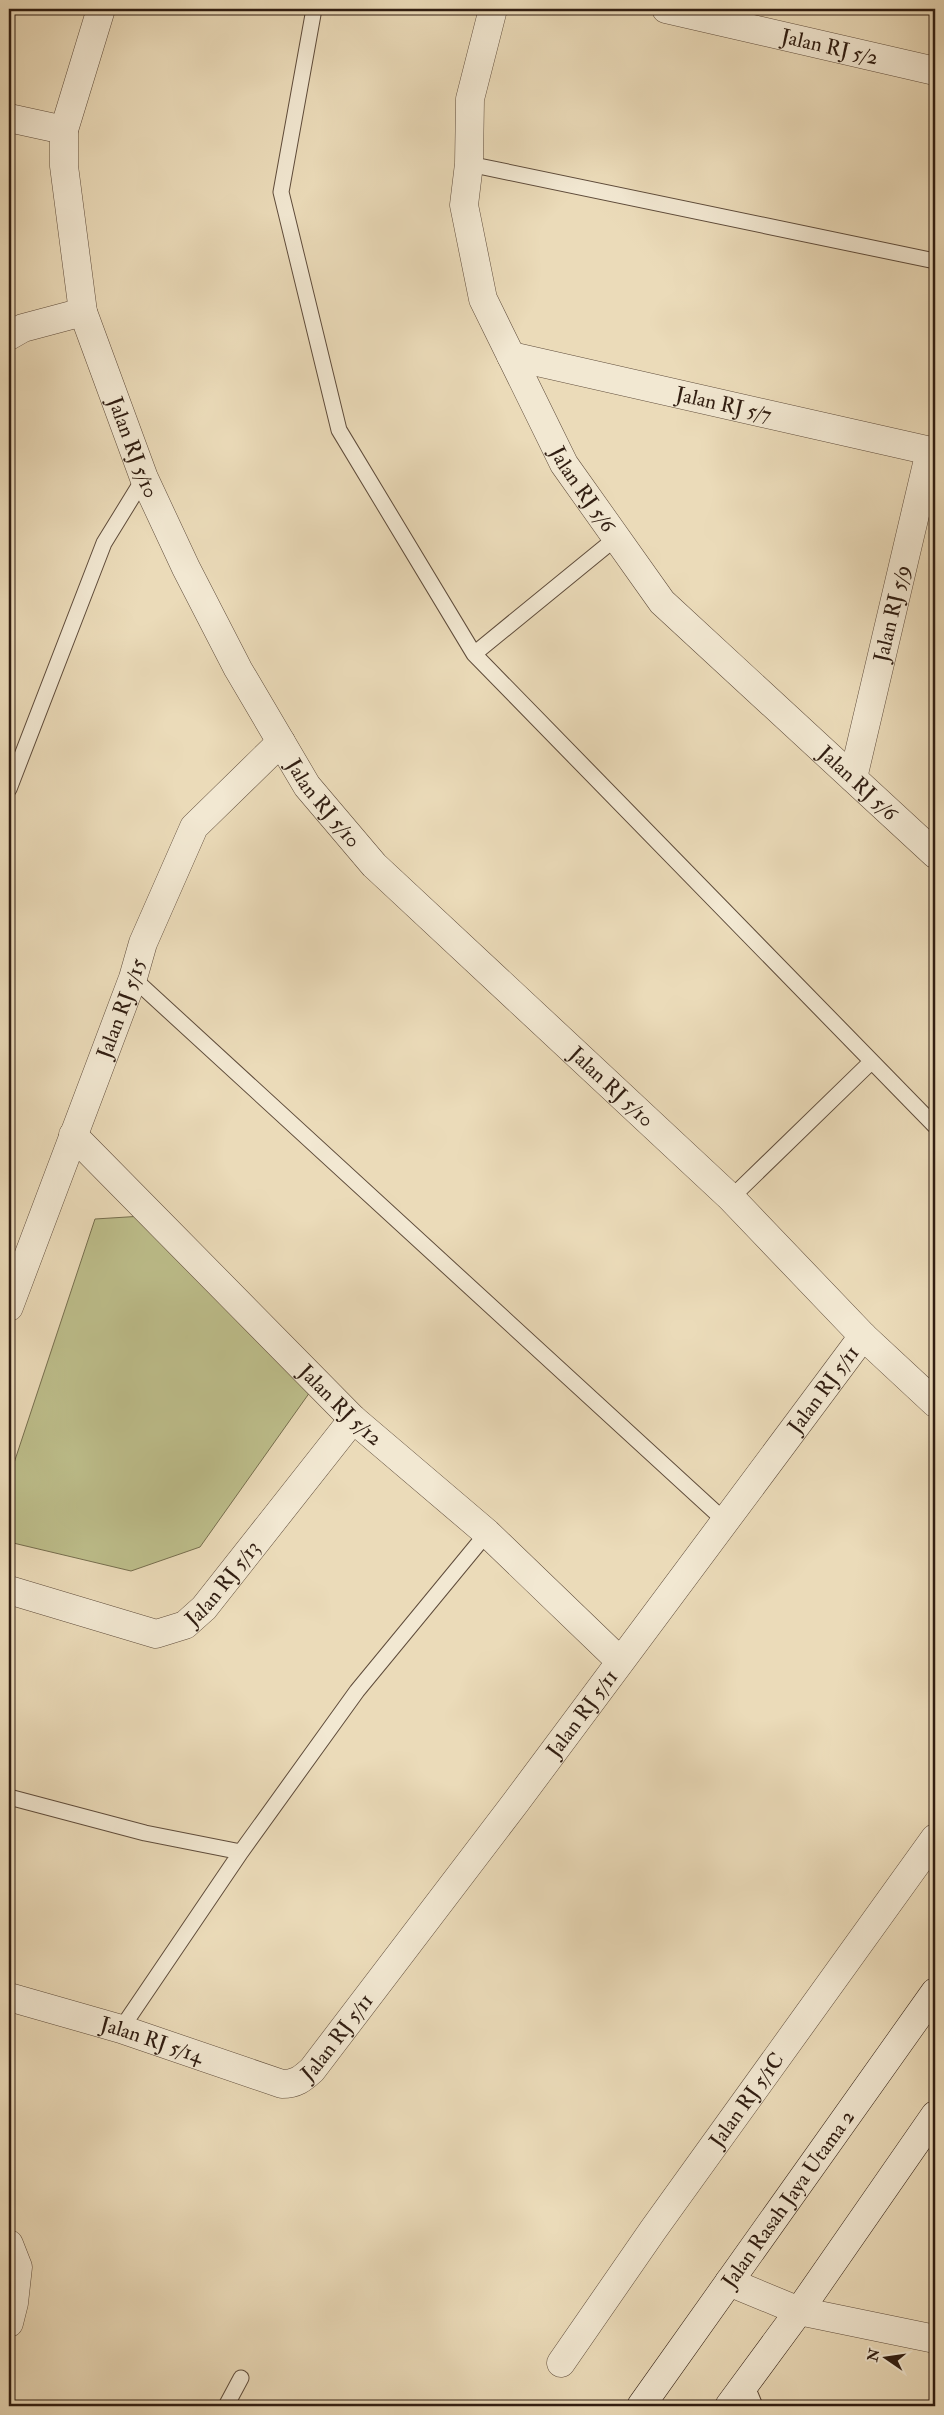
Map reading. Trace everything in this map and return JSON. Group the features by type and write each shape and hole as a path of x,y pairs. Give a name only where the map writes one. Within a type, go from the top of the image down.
{"street":[{"name":"Jalan RJ 5/10","path":"101,9 64,130 64,166 82,312 144,478 186,568 238,669 307,786 374,865 731,1198 863,1336 935,1403"},
{"name":"Jalan RJ 5/6","path":"493,9 470,99 469,164 464,205 483,299 564,464 662,602 935,854"},
{"name":"Jalan RJ 5/2","path":"666,9 935,71"},
{"path":"9,118 64,130"},
{"path":"9,336 23,328 82,312"},
{"name":"Jalan RJ 5/7","path":"511,356 933,451"},
{"name":"Jalan RJ 5/9","path":"853,778 933,451"},
{"name":"Jalan RJ 5/15","path":"9,1307 133,978 143,943 194,827 282,742"},
{"name":"Jalan RJ 5/12","path":"73,1136 353,1419 487,1533 620,1661"},
{"name":"Jalan RJ 5/11","path":"294,2084 312,2070 863,1336"},
{"name":"Jalan RJ 5/13","path":"9,1590 156,1634 185,1625 204,1608 353,1419"},
{"name":"Jalan RJ 5/1C","path":"561,2362 653,2230 935,1838"},
{"name":"Jalan Rasah Jaya Utama 2","path":"641,2406 935,1992"},
{"name":"Jalan RJ 5/14","path":"9,1996 121,2029 272,2081 294,2084"},
{"path":"729,2406 751,2395 799,2311 935,2115"},
{"path":"9,2244 18,2267 14,2303 9,2323"},
{"path":"729,2282 799,2311 935,2339"}],"lane":[{"path":"314,9 281,192 339,430 474,654 935,1126"},
{"path":"469,164 935,261"},
{"path":"9,789 104,544 144,478"},
{"path":"474,654 616,538"},
{"path":"133,978 725,1521"},
{"path":"731,1198 871,1062"},
{"path":"121,2029 241,1852 357,1691 487,1533"},
{"path":"9,1797 145,1833 241,1852"},
{"path":"226,2406 241,2378"}],"green space":[{"path":"143,1216 310,1392 200,1547 131,1571 9,1542 9,1478 95,1219"}]}
